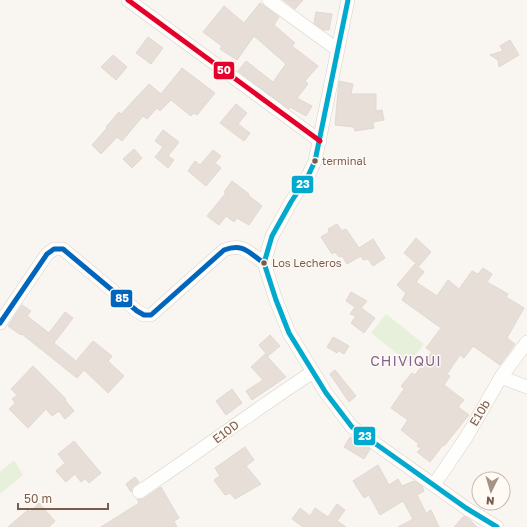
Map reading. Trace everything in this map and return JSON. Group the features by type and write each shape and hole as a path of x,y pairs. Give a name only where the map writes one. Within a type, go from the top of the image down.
{"street":[{"path":"128,0 320,141"},
{"path":"269,0 338,50"},
{"path":"348,0 315,161 308,176 291,202 272,236 264,263 276,300 290,334 326,393 352,428 466,508 497,527"},
{"path":"0,323 47,254 54,249 63,249 137,311 144,315 151,315 224,250 233,247 241,247 264,263"},
{"name":"E10b","path":"434,485 467,436 501,377 527,342"},
{"name":"E10D","path":"139,492 197,453 271,399 313,372"},
{"path":"501,377 527,387"}],"green space":[{"path":"386,314 424,344 409,363 371,333"},
{"path":"14,460 23,475 0,494 0,472"}],"building":[{"path":"283,0 303,0 295,9"},
{"path":"260,3 279,17 274,25 295,43 292,46 318,66 305,81 308,84 297,98 312,106 306,116 290,107 289,109 238,71 246,61 273,82 286,64 254,36 237,60 220,49 222,46 203,32 224,6 244,23"},
{"path":"316,12 332,14 329,30 323,30 314,23"},
{"path":"148,37 163,48 151,64 136,53"},
{"path":"510,40 519,55 499,67 498,60 490,55 503,51 500,46"},
{"path":"113,55 127,67 116,80 101,67"},
{"path":"182,68 215,93 197,115 194,113 191,116 171,100 160,111 157,108 147,119 143,116 122,141 117,137 101,154 92,145 119,112 121,114 149,84 161,94"},
{"path":"339,81 353,84 351,94 376,94 376,111 382,110 384,120 373,122 374,128 355,131 354,127 335,125"},
{"path":"236,104 247,113 238,124 250,133 244,141 220,123"},
{"path":"163,130 179,142 168,156 174,160 168,168 155,157 163,147 155,141"},
{"path":"134,149 142,158 132,168 123,159"},
{"path":"213,150 221,156 215,163 221,168 206,186 188,171 195,161 200,165"},
{"path":"232,181 262,206 249,225 237,218 234,222 226,216 219,225 207,216 226,193 224,192"},
{"path":"337,224 342,231 346,229 359,248 373,239 385,258 373,266 368,259 363,260 361,256 347,264 342,256 339,257 335,252 332,254 321,237 329,232 328,229"},
{"path":"416,238 431,252 419,266 404,253"},
{"path":"415,264 424,272 416,282 437,296 448,280 459,289 472,271 478,274 483,268 492,274 487,282 508,294 506,297 524,308 507,338 515,344 500,365 473,346 464,358 460,355 447,374 450,376 444,385 464,400 458,407 469,415 430,462 417,452 421,448 417,446 419,444 401,430 408,420 391,408 404,389 401,386 412,373 415,375 432,352 426,348 441,328 402,300 406,293 397,285"},
{"path":"351,292 367,301 361,308 375,318 364,333 351,323 356,316 350,314 355,307 346,301"},
{"path":"22,305 31,311 27,316 49,333 65,312 73,318 54,343 76,361 93,341 112,356 108,361 124,376 108,393 84,370 77,378 22,334 21,335 8,326"},
{"path":"270,335 280,346 268,356 259,345"},
{"path":"333,337 349,346 344,354 339,351 337,353 327,347"},
{"path":"265,354 286,377 252,400 246,391 263,380 251,367"},
{"path":"33,366 66,399 65,400 74,411 65,419 59,411 52,416 46,409 28,428 9,409 15,403 12,399 17,395 11,389"},
{"path":"335,370 356,396 349,402 330,374"},
{"path":"232,389 242,403 226,415 216,401"},
{"path":"350,437 370,449 364,459 344,447"},
{"path":"74,441 101,473 89,483 85,479 81,482 75,474 66,482 56,471 65,463 58,454"},
{"path":"245,447 254,460 246,466 261,484 235,499 230,493 225,495 214,480 220,476 215,468"},
{"path":"378,465 389,485 398,479 402,486 414,481 422,486 424,491 417,495 426,513 431,510 439,527 398,527 413,519 403,501 380,515 369,495 364,498 353,481"},
{"path":"135,477 139,482 132,488 131,492 126,484"},
{"path":"161,487 179,518 174,521 177,527 101,527 139,503 137,499 143,499"},
{"path":"39,503 55,521 49,527 8,527 28,510 30,512"},
{"path":"337,504 345,510 337,521 346,527 303,527 292,519 300,508 310,516 315,508 328,517"},
{"path":"464,516 469,519 477,527 454,527"}],"transit line":[{"name":"50","path":"128,0 320,141"},
{"name":"23","path":"348,0 315,161 308,176 291,202 272,236 264,263 289,333 326,393 352,427 466,508 497,527"},
{"name":"85","path":"0,323 47,254 54,249 63,249 137,311 144,315 151,315 224,250 241,248 264,263"}],"place":[{"name":"terminal","path":"315,161"},
{"name":"Los Lecheros","path":"264,263"}],"district":[{"name":"CHIVIQUI","path":"406,361"}]}
